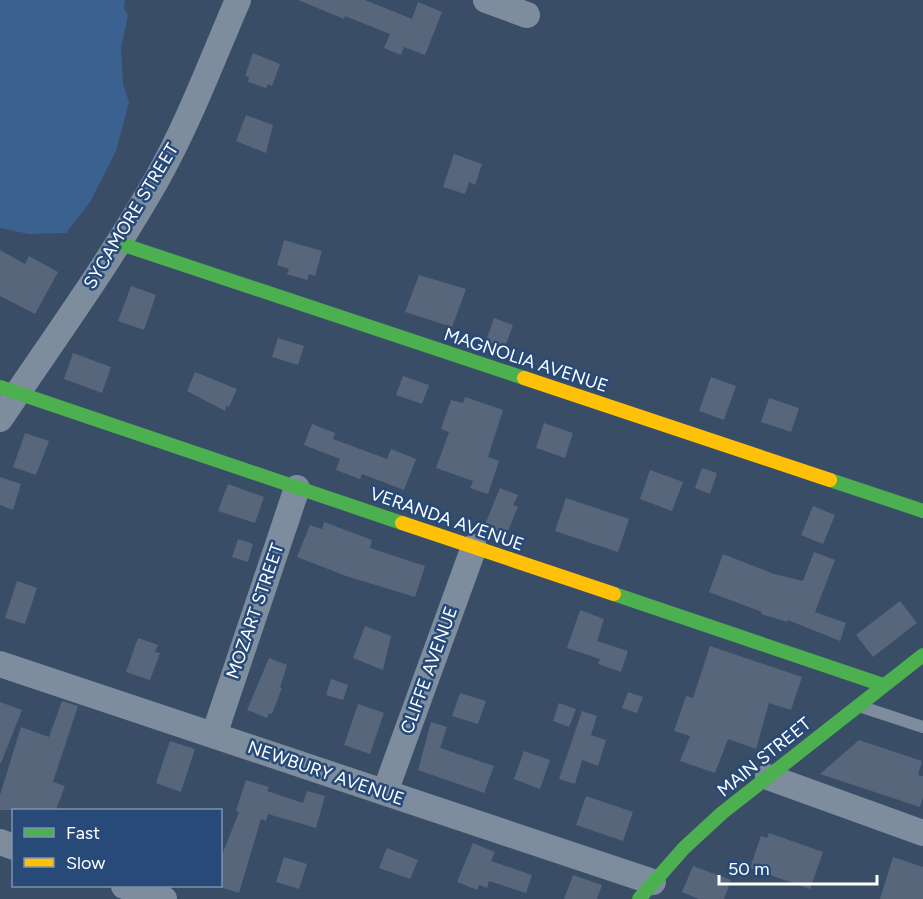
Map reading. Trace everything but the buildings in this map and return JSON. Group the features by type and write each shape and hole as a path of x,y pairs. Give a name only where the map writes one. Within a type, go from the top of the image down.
{"street":[{"name":"SYCAMORE STREET","path":"0,419 9,390 118,243 158,177 186,122 238,0"},
{"path":"486,0 527,15"},
{"name":"MAGNOLIA AVENUE","path":"118,243 923,511"},
{"name":"VERANDA AVENUE","path":"9,390 883,685"},
{"name":"MOZART STREET","path":"214,735 297,488"},
{"name":"CLIFFE AVENUE","path":"385,792 474,547"},
{"name":"MAIN STREET","path":"646,890 700,832 923,655"},
{"name":"NEWBURY AVENUE","path":"0,664 385,792 646,890"},
{"path":"768,777 923,833"},
{"path":"130,887 164,899"}],"lane":[{"path":"858,706 923,727"}],"shaded area":[{"path":"0,0 125,0 124,8 128,15 121,48 123,84 129,102 116,151 90,202 66,233 29,234 0,228"}],"traffic: fast":[{"path":"118,243 524,378"},
{"path":"0,387 402,523"},
{"path":"830,480 923,511"},
{"path":"614,594 883,685"},
{"path":"639,899 684,848 722,813 923,655"}],"traffic: slow":[{"path":"524,378 830,480"},
{"path":"402,523 614,594"}]}
